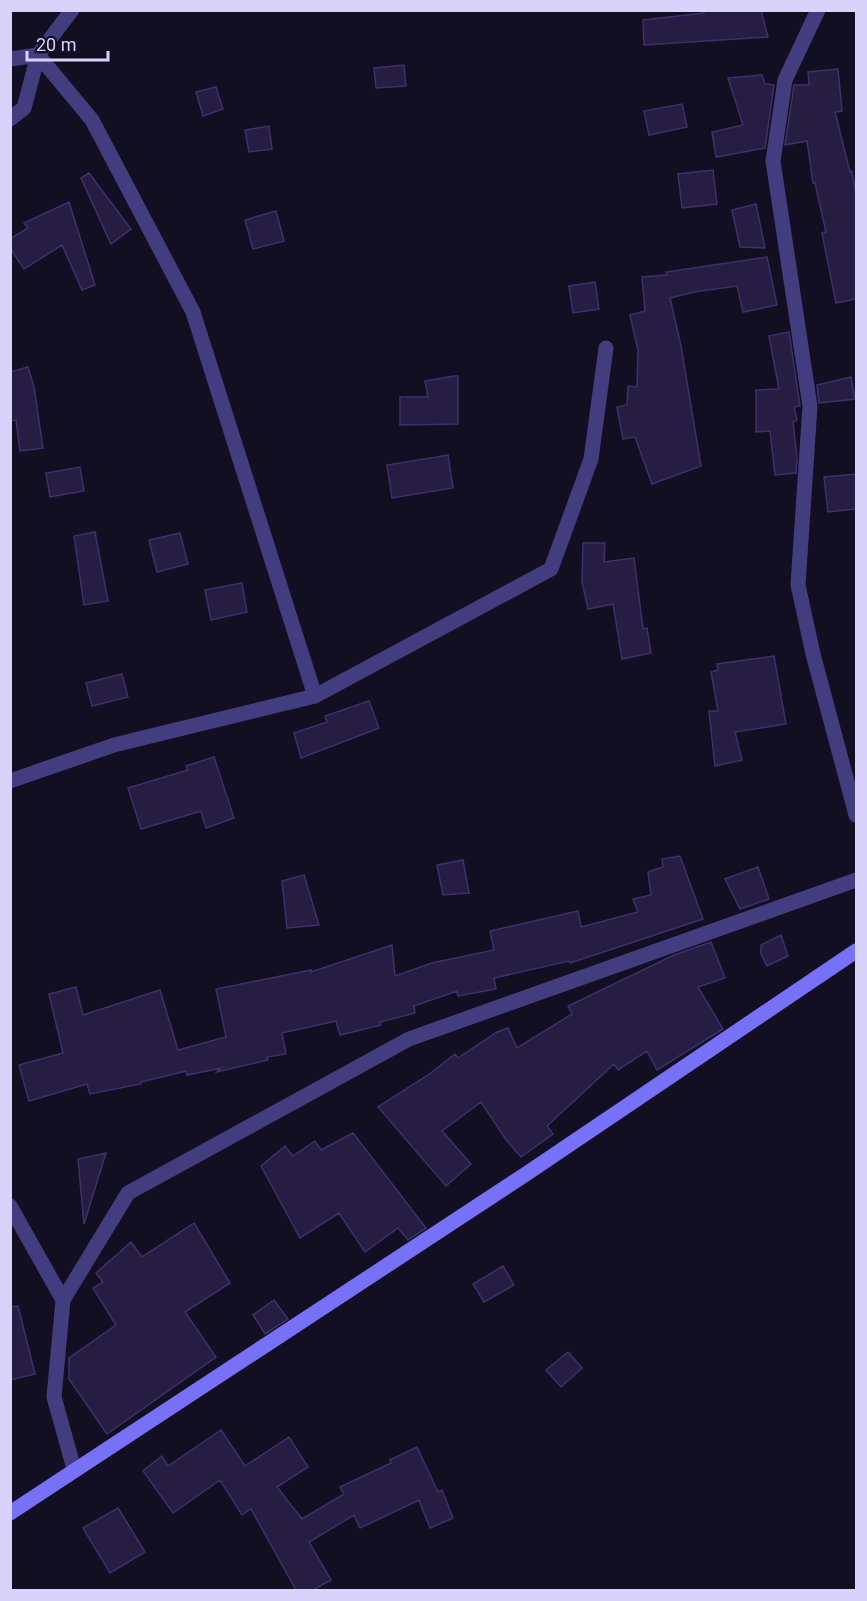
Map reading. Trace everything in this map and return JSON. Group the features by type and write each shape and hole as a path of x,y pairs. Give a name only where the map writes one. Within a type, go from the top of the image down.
{"main road":[{"path":"10,1513 516,1180 856,951"}],"street":[{"path":"10,119 24,108 38,55 72,10"},
{"path":"818,10 785,80 773,161 810,406 798,585 813,654 856,815"},
{"path":"10,59 38,55"},
{"path":"38,55 92,120 193,312 315,696"},
{"path":"10,781 114,745 315,696 551,568 591,459 606,348"},
{"path":"74,1469 54,1396 63,1300 128,1193 409,1039 856,880"},
{"path":"10,1206 63,1300"}],"building":[{"path":"704,10 761,10 768,37 644,45 643,20 704,13"},
{"path":"404,65 406,86 376,88 374,68"},
{"path":"838,69 842,111 835,112 850,172 852,171 856,195 856,299 836,303 822,233 826,232 815,183 813,183 807,141 785,145 794,85 809,85 808,72"},
{"path":"762,75 765,84 774,85 765,148 716,157 712,132 743,125 728,78"},
{"path":"216,87 223,109 203,116 196,92"},
{"path":"682,104 687,127 649,135 644,111"},
{"path":"269,126 272,149 249,152 245,130"},
{"path":"713,170 717,204 682,208 678,174"},
{"path":"89,173 131,229 111,244 81,178"},
{"path":"69,202 95,285 82,290 62,245 24,269 10,248 10,239 28,228 24,223"},
{"path":"756,204 765,248 740,247 732,210"},
{"path":"276,211 284,241 253,249 245,220"},
{"path":"767,257 777,305 743,312 737,286 670,298 681,346 701,466 652,484 635,437 623,439 617,407 627,405 628,386 637,387 638,350 630,315 645,311 642,277 667,275 666,272"},
{"path":"595,282 599,309 573,313 569,286"},
{"path":"789,332 800,406 794,407 797,420 793,422 797,458 796,473 775,475 770,431 756,432 756,390 779,389 769,336"},
{"path":"28,367 34,387 43,448 20,451 16,420 10,421 10,372"},
{"path":"458,376 458,424 400,425 400,397 428,397 425,381"},
{"path":"851,377 855,399 819,403 817,385"},
{"path":"448,455 453,488 392,498 387,465"},
{"path":"80,467 84,491 50,497 46,473"},
{"path":"856,474 856,509 828,512 824,477"},
{"path":"95,532 108,601 84,605 74,536"},
{"path":"180,533 188,564 157,572 149,540"},
{"path":"583,543 605,543 604,562 634,558 643,629 647,628 651,653 622,659 613,604 588,609 582,582"},
{"path":"242,583 247,612 211,620 205,590"},
{"path":"774,656 786,724 735,732 742,760 715,766 709,711 718,711 711,672 718,670 717,664"},
{"path":"122,674 128,697 92,706 86,683"},
{"path":"369,701 379,728 301,758 294,733 327,722 325,716"},
{"path":"214,757 234,818 206,828 201,811 141,829 128,788 188,770 186,766"},
{"path":"680,856 703,919 570,963 569,961 494,978 496,989 458,996 457,991 414,1006 415,1013 380,1022 381,1025 340,1035 336,1021 282,1033 286,1054 267,1057 268,1060 217,1072 221,1068 187,1075 186,1071 141,1082 141,1084 90,1094 87,1084 29,1101 19,1065 63,1053 49,994 76,987 83,1015 160,990 178,1050 226,1037 216,989 311,970 311,972 392,945 395,976 432,963 494,950 490,931 578,911 581,927 638,912 633,899 651,895 648,872 663,867 662,859"},
{"path":"463,860 469,893 443,895 437,865"},
{"path":"758,867 769,899 740,909 725,879"},
{"path":"304,875 319,925 287,928 282,881"},
{"path":"781,935 788,956 767,966 761,954 761,945"},
{"path":"711,942 725,978 698,987 723,1029 657,1070 647,1051 618,1070 614,1064 547,1126 553,1134 521,1157 507,1141 481,1102 442,1131 471,1164 446,1186 378,1107 428,1075 455,1054 458,1058 497,1032 508,1028 517,1048 572,1014 568,1006 674,955"},
{"path":"353,1133 426,1228 408,1240 398,1228 365,1252 339,1213 300,1238 261,1166 285,1146 293,1156 315,1141 321,1150"},
{"path":"106,1153 84,1224 78,1159"},
{"path":"194,1223 230,1283 185,1312 216,1357 107,1434 69,1379 69,1358 116,1325 93,1288 103,1282 96,1273 131,1242 142,1257"},
{"path":"503,1266 514,1285 484,1302 473,1284"},
{"path":"274,1300 288,1319 265,1334 253,1315"},
{"path":"18,1306 35,1374 10,1380 10,1307"},
{"path":"568,1352 582,1368 561,1387 546,1370"},
{"path":"221,1430 245,1466 289,1437 308,1467 277,1487 302,1519 344,1494 340,1487 391,1463 390,1460 417,1447 438,1492 442,1490 453,1518 430,1528 419,1500 360,1528 354,1515 309,1542 331,1580 313,1590 296,1590 251,1509 242,1515 220,1480 173,1513 143,1471 162,1456 168,1466"},
{"path":"118,1508 145,1552 110,1573 83,1528"}]}
